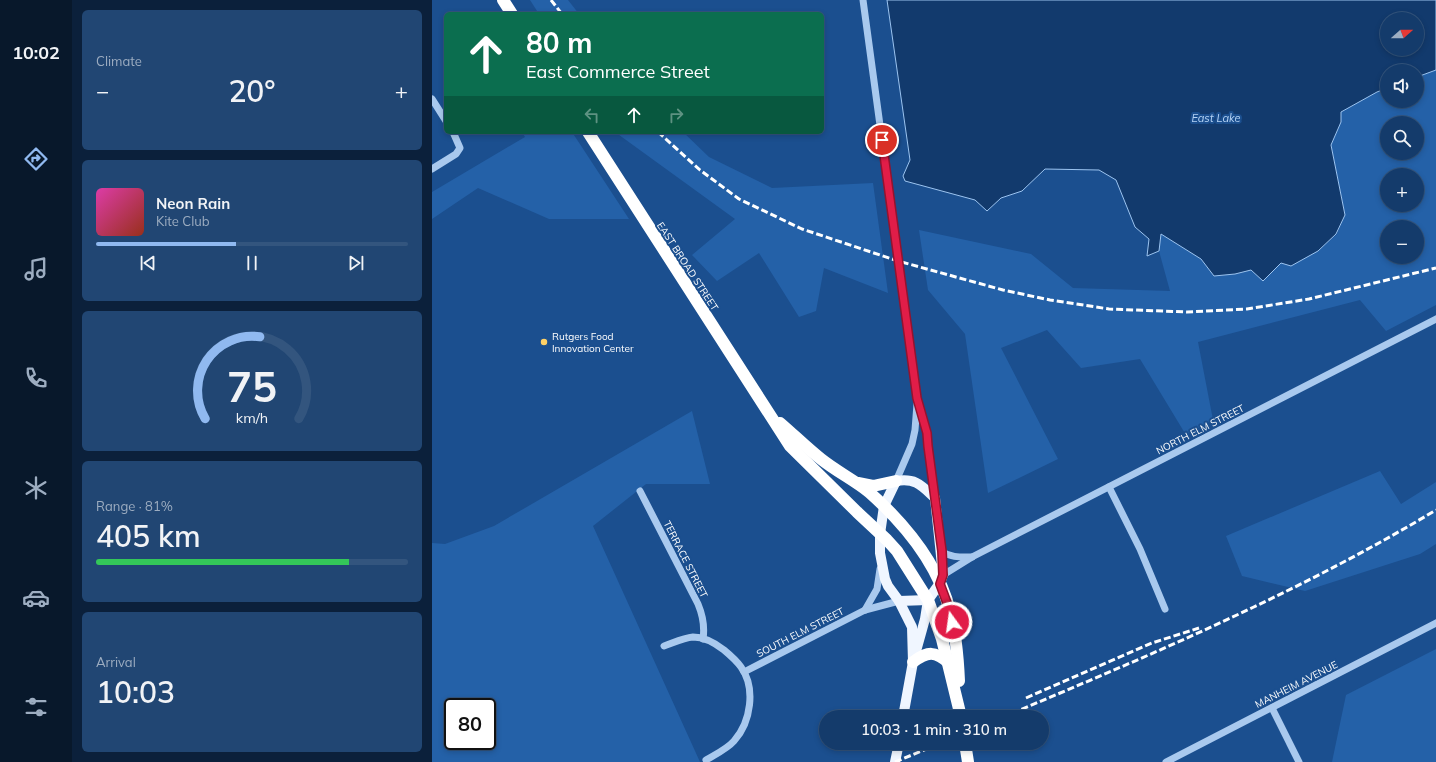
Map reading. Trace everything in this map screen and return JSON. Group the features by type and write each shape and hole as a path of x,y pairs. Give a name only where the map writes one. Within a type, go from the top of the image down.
{"highway":[{"path":"503,0 511,12"},
{"name":"EAST BROAD STREET","path":"589,134 790,446 897,552 928,600 949,663 959,710"},
{"name":"EAST BROAD STREET","path":"769,413 820,458 867,491 884,506 904,528 942,579 954,633 959,674 961,710"},
{"path":"831,486 841,474"},
{"path":"854,482 872,486 896,481"},
{"path":"913,662 921,656 934,654 940,656 949,663"},
{"path":"966,750 968,762"}],"main road":[{"path":"904,710 913,662 925,620 928,600 942,579 942,551 935,498 917,482 910,480 896,481 884,506 880,534 880,553 885,580 899,601 912,627 913,662"},
{"path":"899,601 928,600"},
{"path":"895,762 897,750"}],"street":[{"path":"863,0 917,398 927,433 935,498"},
{"path":"432,98 444,118"},
{"path":"432,170 456,154 460,148 454,134"},
{"name":"NORTH ELM STREET","path":"942,579 972,557 1436,319"},
{"path":"896,481 912,444 915,430 917,398"},
{"path":"1109,487 1140,549 1165,609"},
{"name":"TERRACE STREET","path":"640,491 702,613 705,629 704,639"},
{"path":"942,551 955,558 972,557"},
{"path":"865,610 878,583 880,575 880,553"},
{"name":"SOUTH ELM STREET","path":"744,672 865,610 899,601"},
{"name":"MANHEIM AVENUE","path":"1166,762 1436,623"},
{"path":"664,646 683,639 694,637 712,642 735,660 744,672 749,685 750,697 747,718 735,741 706,760"},
{"path":"1272,708 1299,762"}],"shaded area":[{"path":"530,0 568,0 577,12 538,12"},
{"path":"1436,70 1436,305 1386,331 1360,300 1198,342 1213,420 1186,435 1140,359 1081,368 1047,330 1001,348 1058,459 988,493 965,334 928,290 919,230 1031,254 1073,288 1170,291 1159,251 1161,234 1201,259 1214,275 1235,274 1251,270 1263,281 1281,263 1318,251 1337,234 1345,215 1331,145 1341,122 1340,112 1380,91 1380,108 1424,108 1424,74"},
{"path":"523,134 573,134 629,219 549,219 478,188 432,219 432,192 525,137"},
{"path":"618,134 685,134 709,157 772,188 873,183 888,293 824,268 816,311 799,317 759,253 717,281 692,255 735,219"},
{"path":"692,411 710,484 646,484 593,526 700,762 432,762 432,543 445,544 494,526"},
{"path":"1380,471 1401,504 1436,482 1436,544 1420,554 1305,591 1242,576 1226,536"},
{"path":"1436,649 1436,762 1332,762 1346,695"}],"water":[{"name":"East Lake","path":"887,0 1436,0 1436,70 1424,74 1424,64 1380,64 1380,91 1341,112 1341,122 1331,145 1345,215 1336,234 1318,251 1291,266 1281,263 1263,281 1251,270 1235,274 1214,276 1201,259 1161,234 1159,251 1147,256 1149,239 1135,227 1116,180 1099,170 1045,169 1022,191 1001,198 987,211 975,200 905,181 903,176 910,160"}],"railway":[{"path":"551,0 560,12"},
{"path":"660,134 700,170 739,199 802,229 898,261 1003,290 1050,300 1109,309 1187,312 1247,309 1309,299 1436,268"},
{"path":"1020,710 1169,646 1277,596 1331,569 1436,510"},
{"path":"1026,698 1152,643 1199,628"},
{"path":"895,762 924,750"}],"place":[{"name":"Rutgers Food Innovation Center","path":"544,342"}],"route":[{"path":"882,140 917,398 927,433 942,551 943,575 940,584 950,611 952,622"}]}
